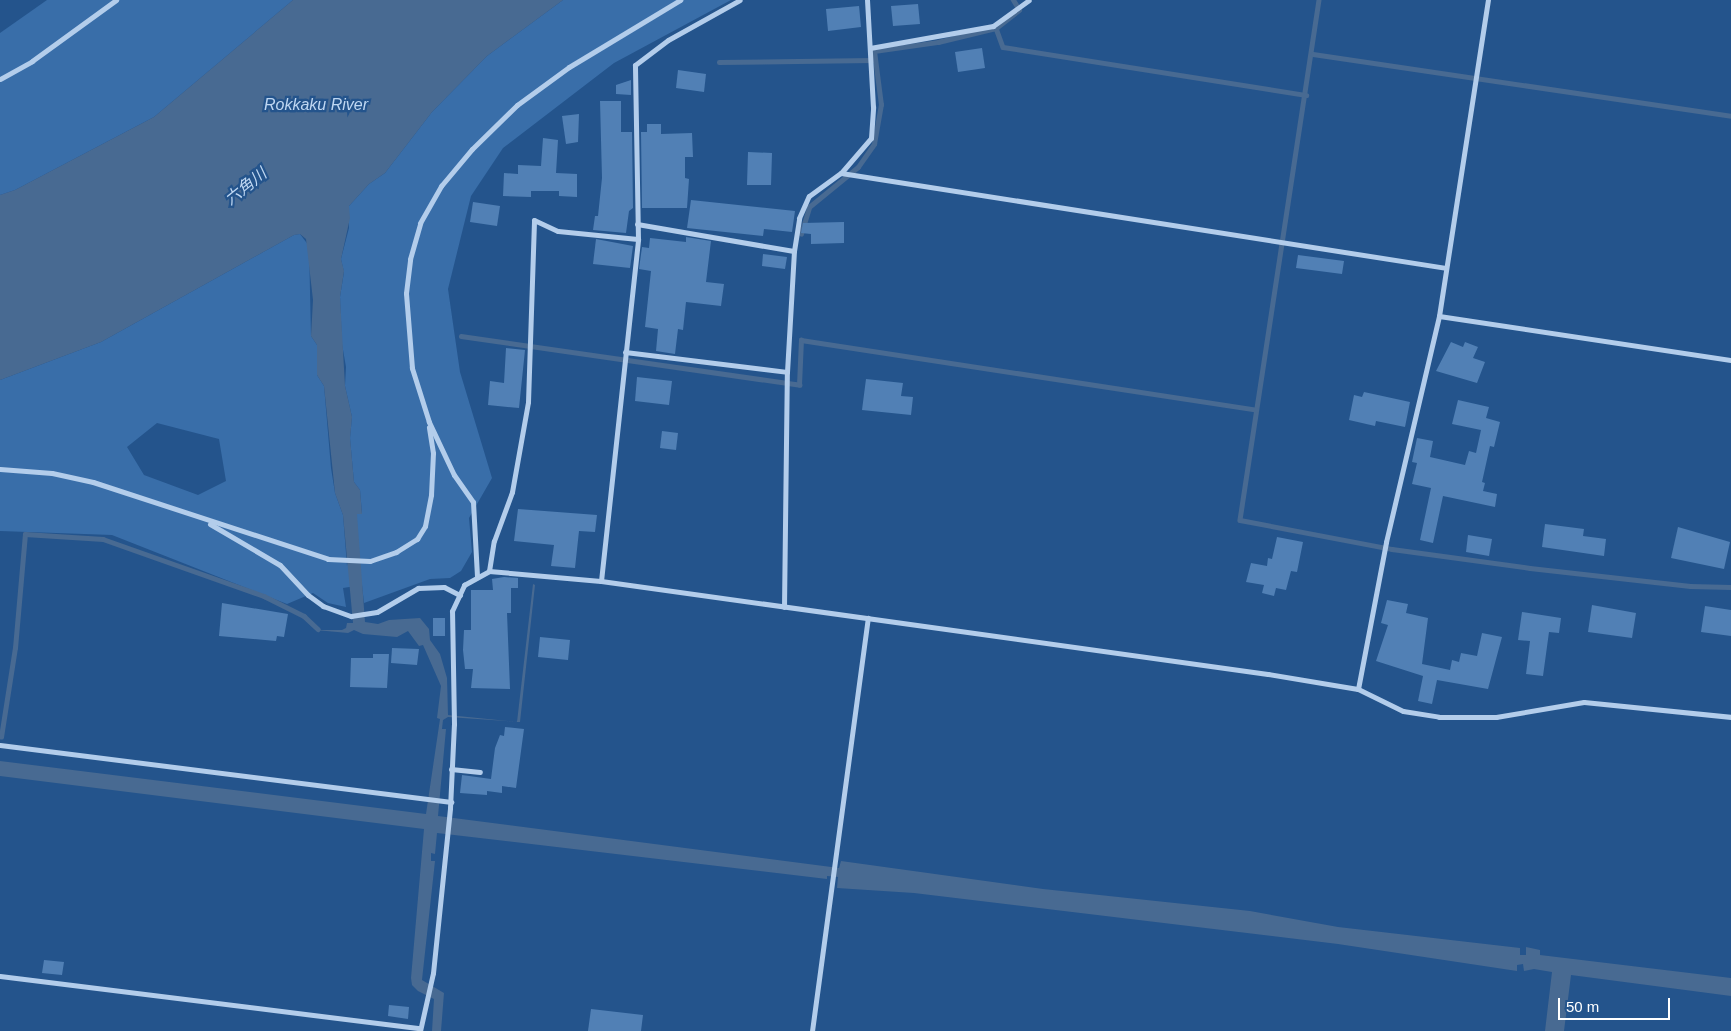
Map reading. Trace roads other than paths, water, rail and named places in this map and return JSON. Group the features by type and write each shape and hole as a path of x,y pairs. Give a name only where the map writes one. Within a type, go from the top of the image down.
{"street":[{"path":"0,79 32,61 116,0"},
{"path":"477,576 473,502 454,475 429,422 412,368 406,293 410,259 420,223 441,186 472,149 517,105 569,67 680,0"},
{"path":"602,581 623,365 638,239 635,65 668,40 740,0"},
{"path":"784,607 787,375 794,251 799,218 809,196 843,173 871,138 873,107 866,0"},
{"path":"1358,689 1386,543 1439,316 1488,0"},
{"path":"870,48 993,26 1026,2"},
{"path":"843,173 1446,268"},
{"path":"489,571 494,541 512,492 528,402 534,220 558,231 638,239"},
{"path":"637,224 794,251"},
{"path":"1439,316 1731,360"},
{"path":"625,353 787,375"},
{"path":"0,469 52,473 93,482 200,519 328,559 370,560 396,552 417,539 425,526 431,495 433,461 429,422"},
{"path":"200,519 280,565 308,595 324,606 351,616 367,615 418,588 444,587 460,595"},
{"path":"0,976 420,1030 425,996 429,984 451,805 454,724 450,637 452,612 464,585 477,576 489,571 602,581 1358,689 1403,711 1439,717 1496,717 1584,702 1731,717"},
{"path":"812,1031 868,618"},
{"path":"0,744 421,798 451,805"},
{"path":"452,768 480,772"}],"water":[{"name":"Rokkaku River","path":"293,0 563,0 487,56 432,112 385,173 369,184 349,206 350,218 341,259 344,271 340,297 345,386 352,417 350,438 354,482 360,490 362,514 357,514 365,622 378,624 389,620 420,618 429,629 430,640 440,654 447,678 448,715 510,721 448,717 443,720 442,729 446,729 438,816 839,868 841,861 1043,889 1250,911 1338,927 1520,948 1520,955 1526,955 1526,947 1540,950 1540,955 1731,978 1731,996 1571,975 1564,1031 1545,1031 1552,972 1534,969 1524,971 1523,964 1517,965 1517,971 1338,944 914,893 837,888 838,877 827,876 827,879 437,833 435,854 431,853 431,861 435,861 422,980 444,993 441,1031 432,1031 434,999 418,991 412,985 411,978 424,829 0,776 0,761 426,814 440,719 437,718 441,686 423,645 419,646 408,631 397,637 363,634 354,630 348,633 315,630 342,630 346,628 347,623 353,623 343,515 335,493 324,386 317,375 317,345 311,336 313,300 306,239 300,234 294,235 101,342 0,380 0,195 15,190 154,117"},
{"path":"533,584 535,585 520,722 517,722"}],"waterway":[{"path":"996,28 1019,10 1013,0"},
{"path":"1319,0 1240,520 1392,549 1530,568 1690,586 1731,587"},
{"path":"801,234 809,207 858,167 874,144 881,105 874,51 938,42 996,28 1003,47 1306,95"},
{"path":"1313,54 1731,116"},
{"path":"719,62 872,60"},
{"path":"461,336 799,385 801,340 1256,410"},
{"path":"1,737 15,648 25,534 103,539 264,596 304,616 318,629"}],"water label":[{"name":"六角川","path":"246,187"}]}
